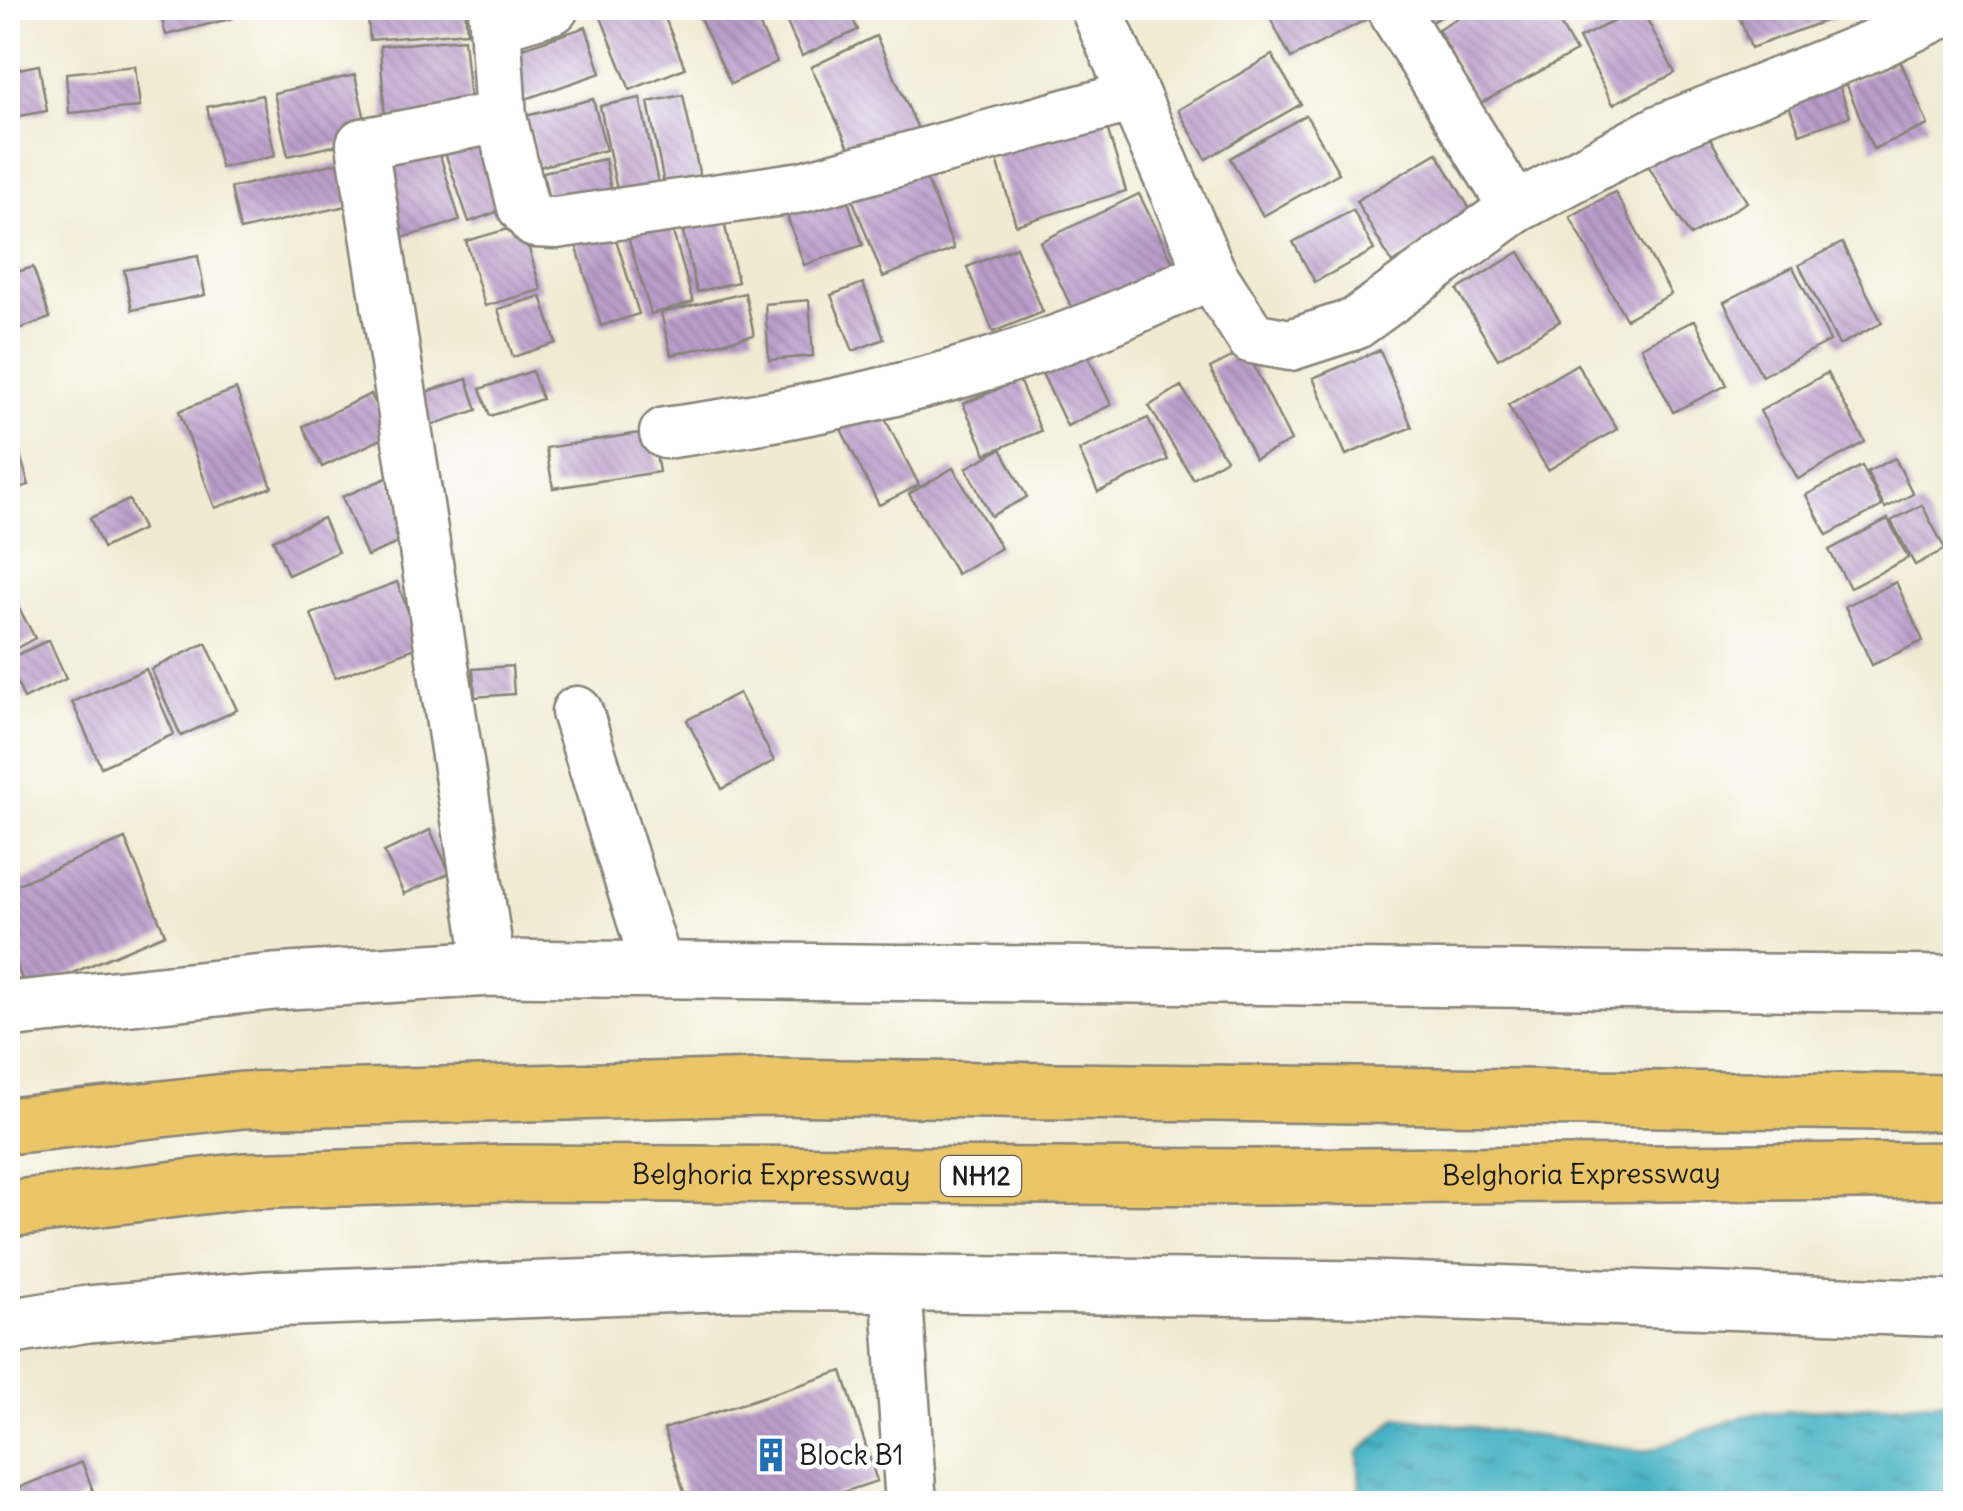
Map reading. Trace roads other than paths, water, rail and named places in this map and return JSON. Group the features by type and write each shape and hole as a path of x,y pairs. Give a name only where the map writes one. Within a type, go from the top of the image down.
{"highway":[{"path":"8,1126 243,1100 766,1087 1956,1104"},
{"name":"Belghoria Expressway","path":"8,1209 244,1181 506,1173 1260,1177 1956,1170"}],"street":[{"path":"554,8 495,16 501,117 523,206 535,222 556,224 802,187 1134,96"},
{"path":"1392,8 1515,208"},
{"path":"1110,12 1134,96 1211,274 1252,338 1290,345 1354,324 1515,208 1661,130 1869,26 1951,8"},
{"path":"490,968 362,144 501,117"},
{"path":"664,433 752,421 926,381 1064,338 1211,274"},
{"path":"577,712 658,969"},
{"path":"8,1010 274,982 490,968 1956,984"},
{"path":"8,1327 88,1314 266,1299 742,1282 1370,1289 1956,1309"},
{"path":"896,1284 910,1504"}],"water":[{"path":"1956,1403 1955,1503 1361,1503 1358,1453 1398,1417 1646,1451 1750,1414"}],"place":[{"name":"Block B1","path":"771,1455"}]}
